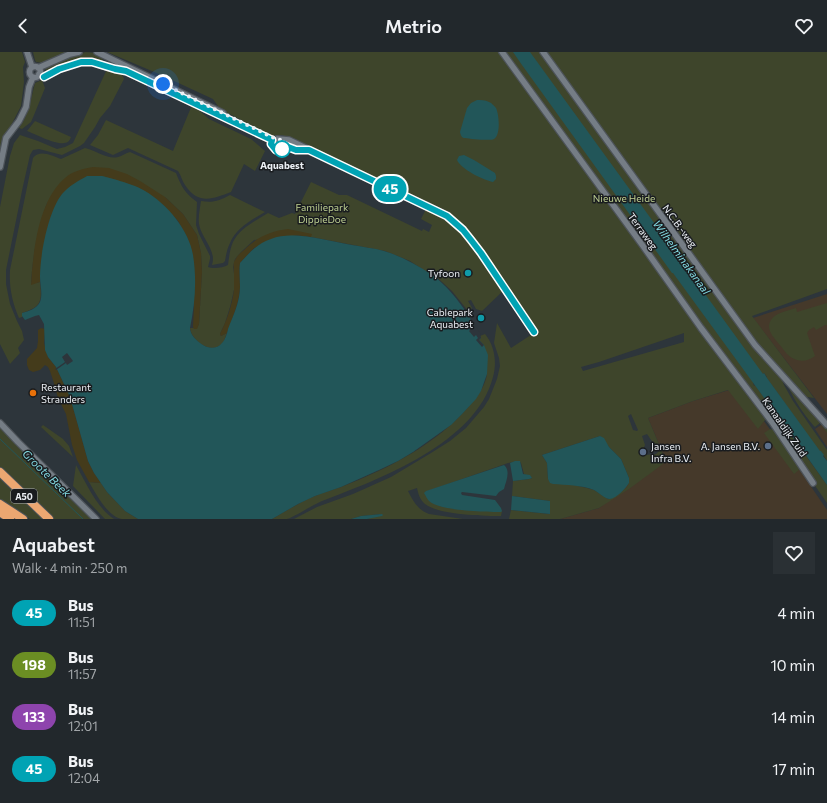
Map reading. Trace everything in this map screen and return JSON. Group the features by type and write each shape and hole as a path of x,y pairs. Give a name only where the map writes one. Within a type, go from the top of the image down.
{"highway":[{"name":"A50","path":"0,472 49,519"},
{"name":"A50","path":"0,504 23,519"},
{"name":"A50","path":"0,512 10,519"}],"street":[{"path":"27,52 35,68 40,71 42,76"},
{"path":"33,77 30,75 30,69 79,52"},
{"path":"96,52 277,142"},
{"name":"Terraweg","path":"502,52 741,382"},
{"name":"N.C.B.-weg","path":"543,52 755,345 827,425"},
{"path":"33,77 42,76 81,62 92,62 126,71 277,142 289,140 447,216 463,230 474,244 534,332"},
{"path":"0,167 6,138 19,121 26,107 30,83 33,77"},
{"path":"268,151 277,142"},
{"name":"Kanaaldijk Zuid","path":"741,382 772,422 813,484"},
{"path":"0,423 96,519"}],"shaded area":[{"path":"827,294 827,414 753,318"},
{"path":"739,387 827,510 827,519 560,519 599,508 663,454 648,418 693,401"},
{"path":"827,421 827,447 815,429"}],"green space":[{"path":"0,52 22,52 25,62 23,67 24,82 21,106 3,141 0,156"},
{"path":"33,52 74,52 43,63 36,62"},
{"path":"86,52 100,55 103,59 103,63 93,60 48,72 43,67 71,56"},
{"name":"Nieuwe Heide","path":"107,52 827,52 827,289 752,316 814,398 807,397 781,372 737,321 734,321 756,351 782,380 793,401 827,450 827,461 764,373 753,383 827,485 827,503 765,417 765,420 758,429 728,390 648,418 663,454 661,456 663,464 629,489 599,508 560,519 509,519 511,510 550,514 550,501 512,496 513,481 532,478 524,474 519,461 508,463 425,492 440,506 479,511 502,511 501,516 484,516 440,511 432,508 422,501 417,488 408,491 419,508 429,514 463,519 367,519 382,514 361,516 351,519 294,519 317,507 353,494 391,477 450,441 466,428 484,407 497,379 500,366 494,343 497,323 511,348 537,331 476,242 460,223 445,210 290,138 282,135 272,136 220,109 213,99","holes":["684,333 684,342 583,371 581,367","631,414 638,430 637,431 633,430 628,416","647,434 652,441 657,444 659,451 656,454 647,455 642,436","600,436 621,459 629,478 629,483 627,487 618,495 608,499 594,490 548,479 547,463 542,455"]},
{"path":"107,69 121,72 124,79 110,106 100,118 84,143 62,155 39,149 33,150 30,155 6,270 6,284 10,304 22,331 24,340 18,348 20,353 10,364 0,344 0,207 14,143 20,135 57,149 73,143"},
{"path":"42,80 45,88 31,122 22,129 19,128 27,112 35,83"},
{"path":"192,105 209,119 251,139 265,151 255,171 244,164 231,192 218,197 206,199 195,196 184,183 178,171 128,148 113,155 90,145 98,135 106,120 173,151"},
{"path":"35,121 71,137 68,142 60,143 27,131"},
{"name":"Familiepark DippieDoe","path":"85,148 114,158 130,152 176,173 184,190 197,202 196,225 210,256 208,267 218,268 228,265 233,242 248,225 268,213 279,218 292,213 295,214 311,182 339,195 347,195 422,231 423,229 429,232 432,225 421,219 427,207 448,218 468,239 504,290 482,311 476,309 471,300 468,301 472,308 468,311 452,291 431,272 428,273 410,261 385,251 311,237 311,234 254,240 235,259 233,267 234,290 225,323 220,334 221,336 227,333 225,339 221,345 215,348 210,348 201,344 193,336 190,328 197,328 199,324 202,271 201,253 197,235 183,214 165,197 47,203 36,243 31,284 40,282 40,299 37,306 22,313 22,317 19,318 14,306 10,282 10,270 33,158 36,155 43,154 61,159"},
{"path":"230,195 265,212 244,225 236,233 229,245 225,261 223,263 212,265 213,260 211,249 200,229 199,224 201,201 216,201"},
{"path":"827,303 827,325 816,330 814,327 807,333 815,356 804,361 793,359 786,353 771,333 769,323 773,317 779,313 796,308 797,312"},
{"path":"485,334 493,349 495,366 493,377 483,400 467,421 447,439 423,456 371,482 322,501 288,519 272,519 309,498 359,480 411,454 427,444 456,420 472,403 480,392 484,383 487,374 485,355 483,346 479,340 480,336"},
{"path":"788,385 827,427 827,433 820,423 815,427 796,401"},
{"path":"43,425 63,439 69,446 73,457 41,427"},
{"path":"0,426 94,519 51,519 0,470"},
{"path":"770,429 774,430 800,469 794,474 764,433"},
{"path":"76,465 97,502 114,519 105,519 73,486"},
{"path":"0,476 44,519 30,519 0,499"},
{"path":"89,482 101,483 107,492 125,511 138,519 122,519 112,514 107,510"}],"sand":[{"path":"93,167 109,168 127,174 165,197 183,214 197,235 201,253 202,272 199,324 197,329 194,329 193,327 194,305 188,239 178,221 163,205 145,191 124,182 103,176 73,184 58,201 40,282 31,285 33,258 39,228 43,213 49,200 56,188 65,178 78,171"},
{"path":"288,229 312,234 311,237 294,235 284,236 254,248 240,263 240,288 237,306 227,333 221,336 220,334 229,312 233,296 234,262 236,258 258,239 275,231"},
{"path":"41,328 45,329 44,343 48,357 56,367 70,397 88,461 101,483 89,482 77,460 72,445 66,414 58,398 48,367 45,365 40,370 33,372 29,370 27,365 27,359 37,348 38,330"}],"water":[{"path":"513,52 530,52 685,264 684,265 763,374 764,373 824,455 823,456 827,461 827,485 672,273"},
{"path":"477,100 488,101 496,108 499,119 498,133 492,140 464,138 461,136 460,132 467,108 471,103"},
{"path":"464,155 495,173 496,179 493,182 478,177 463,167 457,160 459,156"},
{"path":"87,176 104,176 142,189 153,196 176,218 187,236 193,255 195,292 190,331 198,342 205,346 213,348 222,343 225,339 239,298 240,263 254,249 271,239 290,236 311,237 390,253 414,264 439,280 460,303 466,312 477,329 481,338 479,340 484,345 488,355 487,374 481,391 476,399 451,425 413,452 379,470 298,504 272,519 138,519 125,511 107,492 94,473 88,461 70,397 56,367 48,357 45,350 44,324 39,315 25,320 22,316 22,313 34,308 41,299 40,268 43,246 49,222 57,202 62,194"},
{"path":"600,436 604,438 609,447 621,459 629,478 629,483 616,497 610,499 606,498 589,488 550,483 548,479 547,463 542,455"},
{"path":"520,461 523,474 530,475 532,478 513,481 510,463"},
{"path":"504,465 508,473 507,479 504,489 496,496 461,493 462,495 495,500 501,508 501,512 485,512 443,507 429,501 424,493 426,491"},
{"path":"512,496 550,501 550,514 511,510"},
{"path":"382,514 382,516 367,519 351,519 361,516"}],"pier":[{"path":"474,324 480,333 481,338 479,340 484,345 482,347 476,340 478,338 476,335 474,337 469,331"},
{"path":"67,353 73,361 67,365 66,363 56,370 55,369 65,362 62,357"}],"waterway":[{"name":"Groote Beek","path":"0,439 83,519"}],"bus line":[{"name":"45","path":"44,77 59,69 81,62 92,62 126,71 272,140 271,144 276,150 282,149 283,145 296,150 309,150 447,216 463,230 481,253 534,332"}],"place":[{"name":"Aquabest","path":"282,149"},
{"name":"Tyfoon","path":"468,273"},
{"name":"Cablepark Aquabest","path":"481,318"},
{"name":"Restaurant Stranders","path":"33,393"},
{"name":"A. Jansen B.V.","path":"768,446"},
{"name":"Jansen Infra B.V.","path":"643,452"}],"route":[{"path":"163,84 281,140 283,146 282,149"}],"water label":[{"name":"Wilhelminakanaal","path":"682,257"}]}
